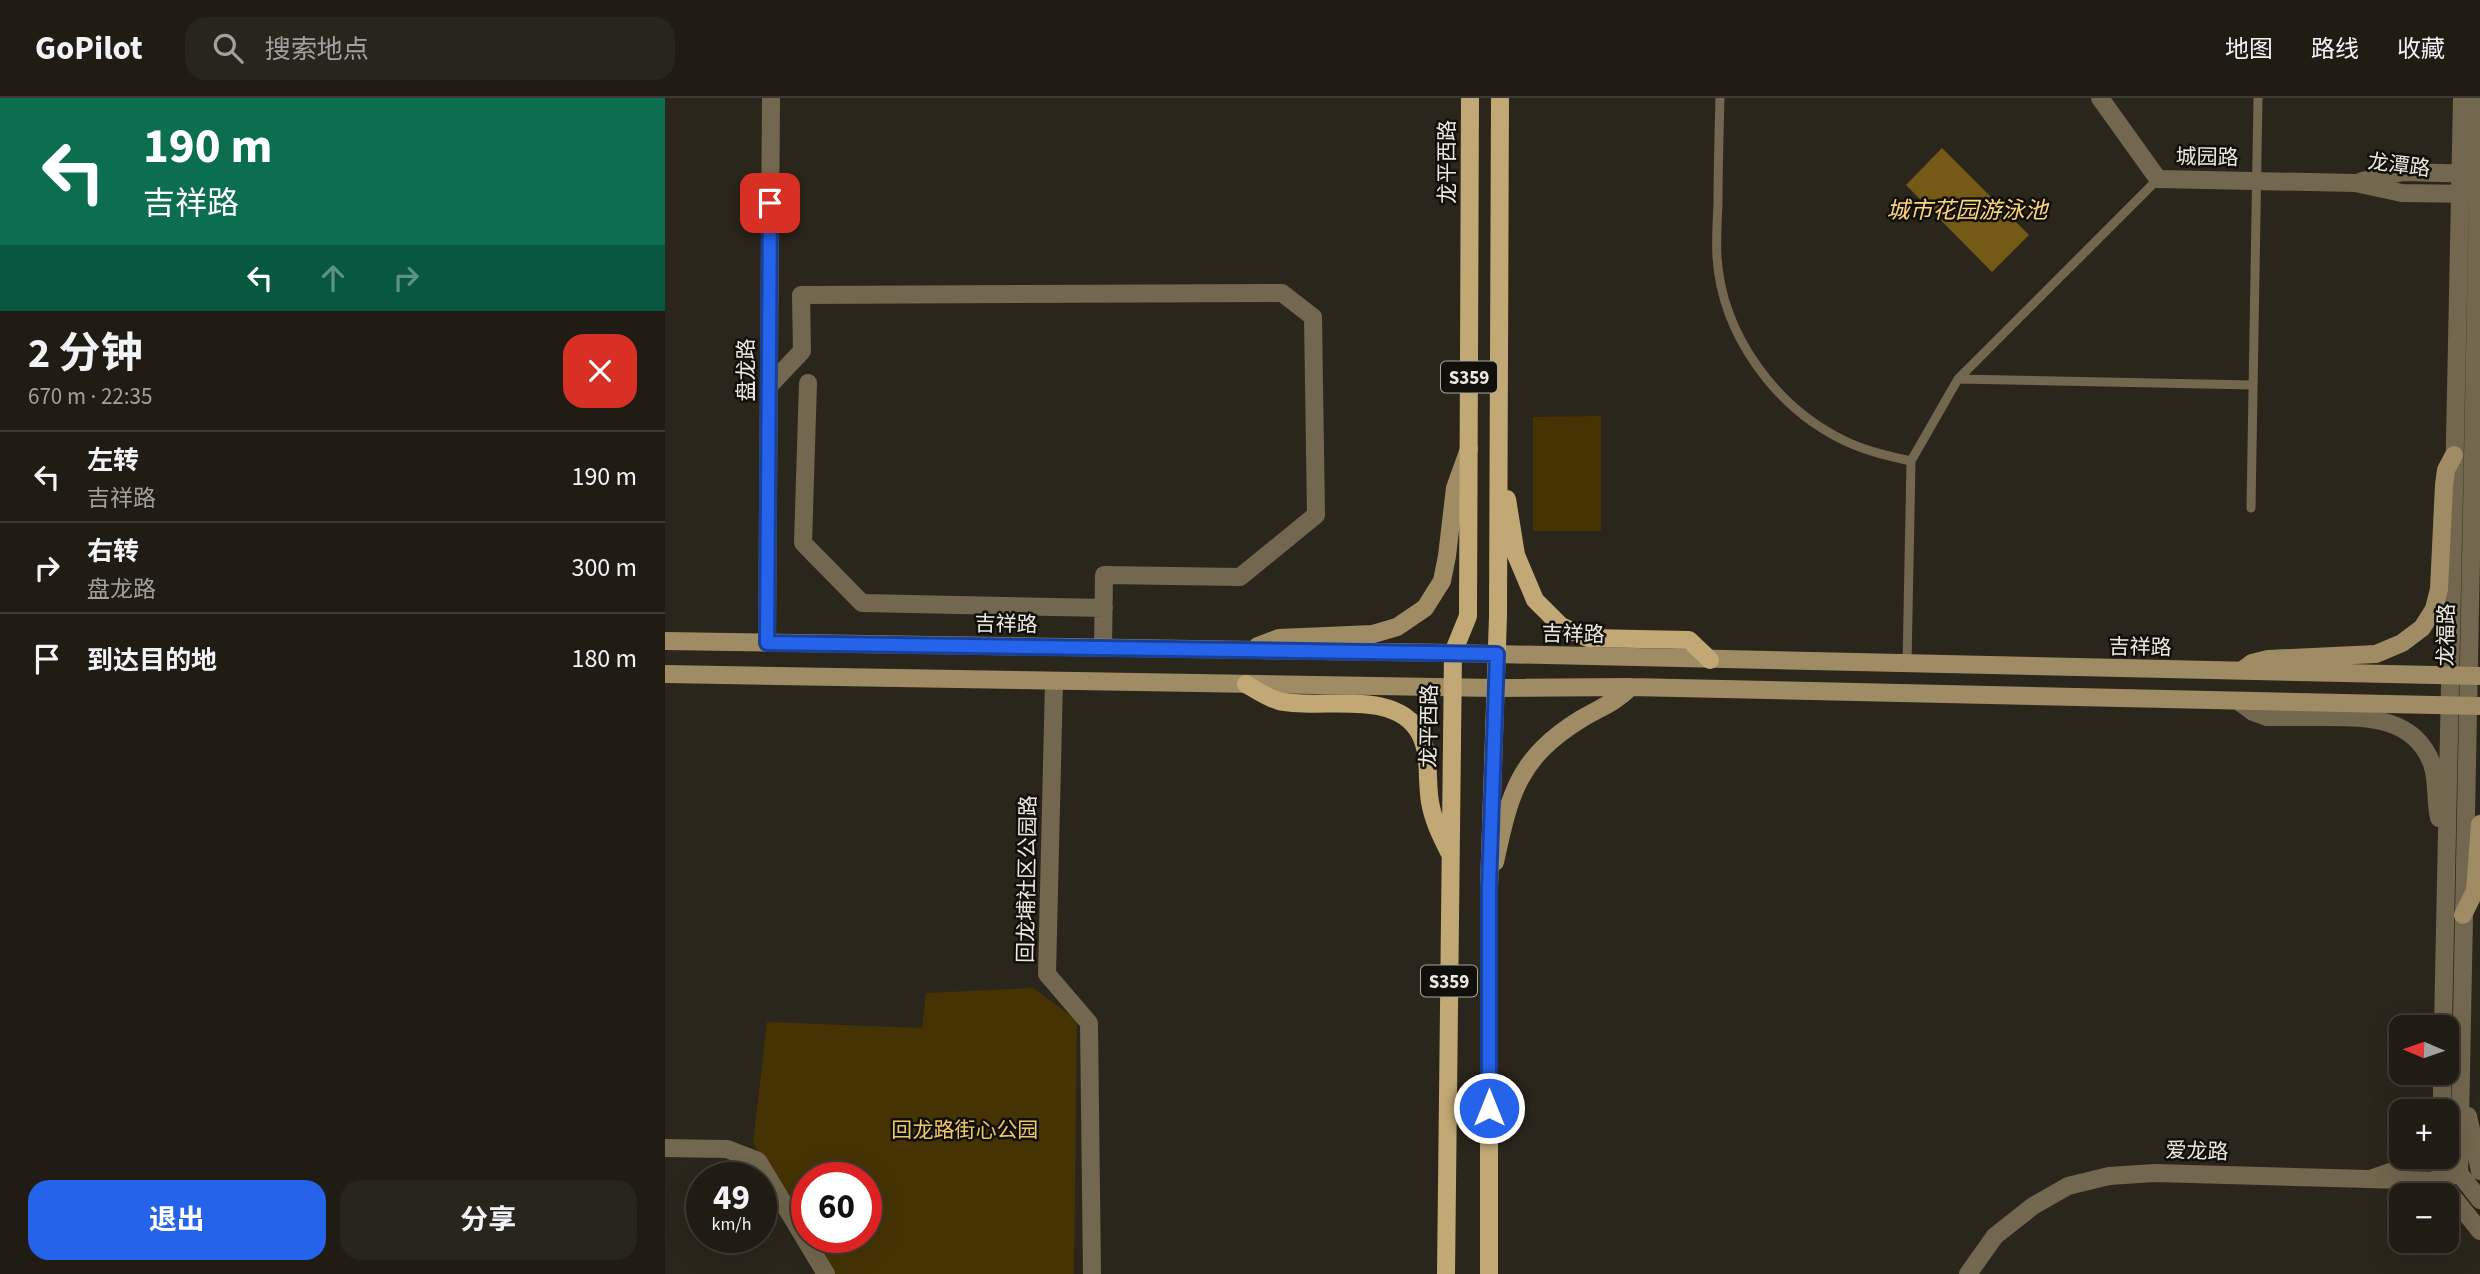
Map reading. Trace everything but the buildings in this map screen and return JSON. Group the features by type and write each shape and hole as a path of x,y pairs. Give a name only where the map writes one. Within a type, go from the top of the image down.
{"main road":[{"name":"龙平西路","path":"1446,1274 1453,653 1468,616 1470,98"},
{"name":"S359","path":"1489,1274 1489,887 1497,654 1500,98"},
{"path":"1499,443 1516,555 1535,600 1562,626 1588,638 1689,640 1710,660"},
{"path":"1245,650 1279,638 1373,635 1397,627 1425,608 1442,581 1455,488 1469,449"},
{"path":"2240,672 2252,663 2268,659 2376,654 2402,643 2421,628 2434,609 2439,589 2445,477 2454,455"},
{"name":"吉祥路","path":"665,641 1453,653 2466,676"},
{"path":"665,674 1632,688 2466,706"},
{"path":"1246,684 1280,701 1370,704 1391,709 1405,718 1419,732 1429,764 1430,803 1436,826 1450,854"},
{"path":"1489,887 1511,801 1527,765 1549,741 1582,718 1613,703 1632,688"},
{"path":"2463,915 2475,891 2480,824"}],"street":[{"name":"盘龙路","path":"767,643 771,98"},
{"name":"城园路","path":"2100,98 2158,179 2355,183"},
{"name":"龙福路","path":"2462,98 2473,173"},
{"name":"龙福路","path":"2466,676 2454,455 2480,98"},
{"name":"龙潭路","path":"2355,183 2403,172 2473,173"},
{"name":"龙潭路","path":"2355,183 2402,192 2472,194"},
{"name":"龙福路","path":"2459,1173 2466,676 2472,511 2472,194"},
{"path":"769,386 802,351 801,295 1282,293 1313,317 1316,515 1240,577 1104,575 1103,648"},
{"path":"808,383 803,543 862,603 1104,608"},
{"path":"2472,511 2480,546"},
{"name":"回龙埔社区公园路","path":"1054,681 1047,974 1089,1023 1092,1274"},
{"path":"2238,701 2253,712 2267,717 2367,718 2391,722 2408,731 2422,746 2433,766 2438,814 2447,849"},
{"name":"龙福路","path":"2443,1015 2447,849 2466,706"},
{"path":"2461,1063 2466,1107 2480,1171"},
{"path":"665,1148 727,1149 758,1161 826,1274"},
{"path":"2370,1179 2396,1169"},
{"path":"2440,1169 2440,1181 2480,1231"},
{"name":"爱龙路","path":"1968,1274 1995,1236 2033,1206 2068,1186 2109,1176 2154,1173 2440,1181 2459,1173"},
{"path":"2459,1173 2480,1200"}],"lane":[{"path":"1720,98 1717,258 1726,304 1745,348 1773,386 1806,417 1856,446 1911,461"},
{"path":"2251,508 2258,98"},
{"path":"1907,664 1911,461 1958,379 2158,179"},
{"path":"1958,379 2253,385"}],"green space":[{"path":"1601,416 1601,531 1533,531 1533,417"},
{"name":"回龙路街心公园","path":"1033,988 1077,1020 1074,1274 830,1274 818,1253 882,1253 882,1162 791,1162 791,1208 777,1184 777,1162 764,1162 753,1143 767,1022 922,1028 926,993"}],"water":[{"name":"城市花园游泳池","path":"1942,148 2029,235 1992,272 1906,185"}],"route":[{"path":"770,203 767,643 1497,654 1489,887 1489,1108"}]}
